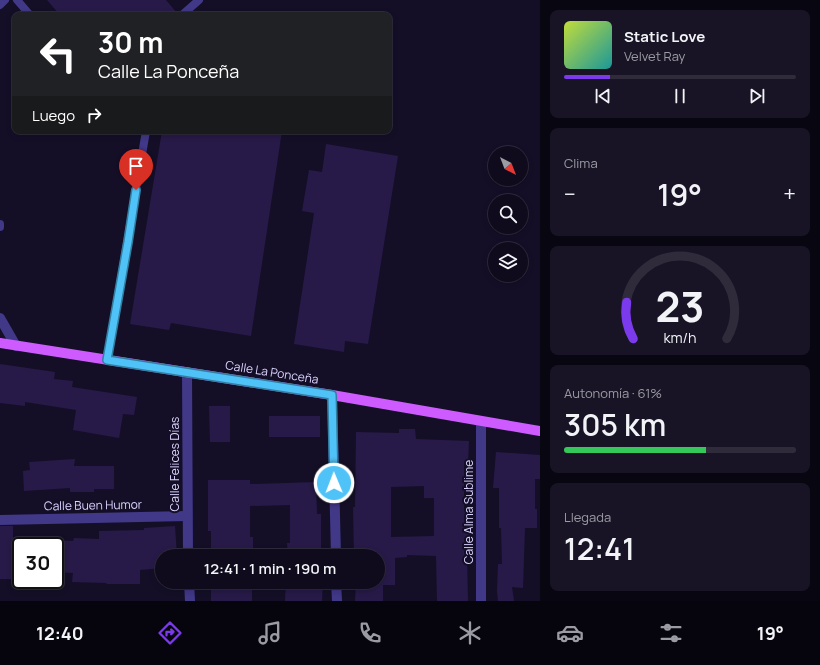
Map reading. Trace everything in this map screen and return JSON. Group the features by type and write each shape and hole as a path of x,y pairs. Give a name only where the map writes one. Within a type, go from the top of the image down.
{"main road":[{"name":"Calle La Ponceña","path":"0,343 332,395 540,431"}],"street":[{"path":"0,318 16,346"},
{"name":"Calle Felices Días","path":"187,372 188,549"},
{"path":"332,395 336,549"},
{"name":"Calle Alma Sublime","path":"481,422 481,601"},
{"name":"Calle Buen Humor","path":"0,520 187,516"},
{"path":"189,589 190,601"},
{"path":"336,589 337,601"}],"lane":[{"path":"0,5 6,0"},
{"path":"17,0 27,12"},
{"path":"185,12 199,0"},
{"path":"107,360 145,134"}],"building":[{"path":"47,0 166,0 176,12 57,12"},
{"path":"162,134 282,134 251,336 171,323 169,330 130,324"},
{"path":"326,144 398,156 368,344 345,341 344,352 294,344 314,213 302,211 309,170 322,172"},
{"path":"0,364 55,372 54,379 73,381 72,387 137,397 134,415 123,414 119,438 73,430 76,410 25,402 25,406 0,403"},
{"path":"209,406 230,406 230,442 210,442"},
{"path":"269,416 320,416 320,437 269,437"},
{"path":"399,429 415,429 416,439 469,441 468,464 464,464 464,510 468,510 469,537 472,537 472,556 467,556 468,601 437,601 436,556 407,555 407,557 395,558 395,585 385,585 385,549 354,549 353,507 355,507 356,432 399,433","holes":["424,486 424,498 434,498 434,536 391,537 391,487"]},
{"path":"496,452 540,455 540,479 535,479 535,509 537,509 537,528 525,528 523,588 512,587 514,601 498,601 498,564 502,564 501,528 499,528 499,488 493,488"},
{"path":"75,459 74,466 114,466 114,489 94,489 94,492 70,492 70,488 24,491 23,471 30,470 29,462"},
{"path":"208,480 250,480 250,484 316,482 317,514 321,514 321,549 287,549 287,543 290,543 290,505 250,506 250,537 253,537 253,549 211,549 211,531 208,531"},
{"path":"0,526 13,526 12,579 0,579"},
{"path":"175,526 177,549 155,549 155,569 140,570 140,584 72,582 73,573 64,572 64,540 73,541 74,538 99,539 99,531 144,530 144,528"},
{"path":"211,589 252,589 252,601 211,601"},
{"path":"286,589 323,589 322,601 285,601"},
{"path":"356,589 383,589 383,601 355,601"}],"route":[{"path":"136,190 107,360 332,395 334,483"}]}
